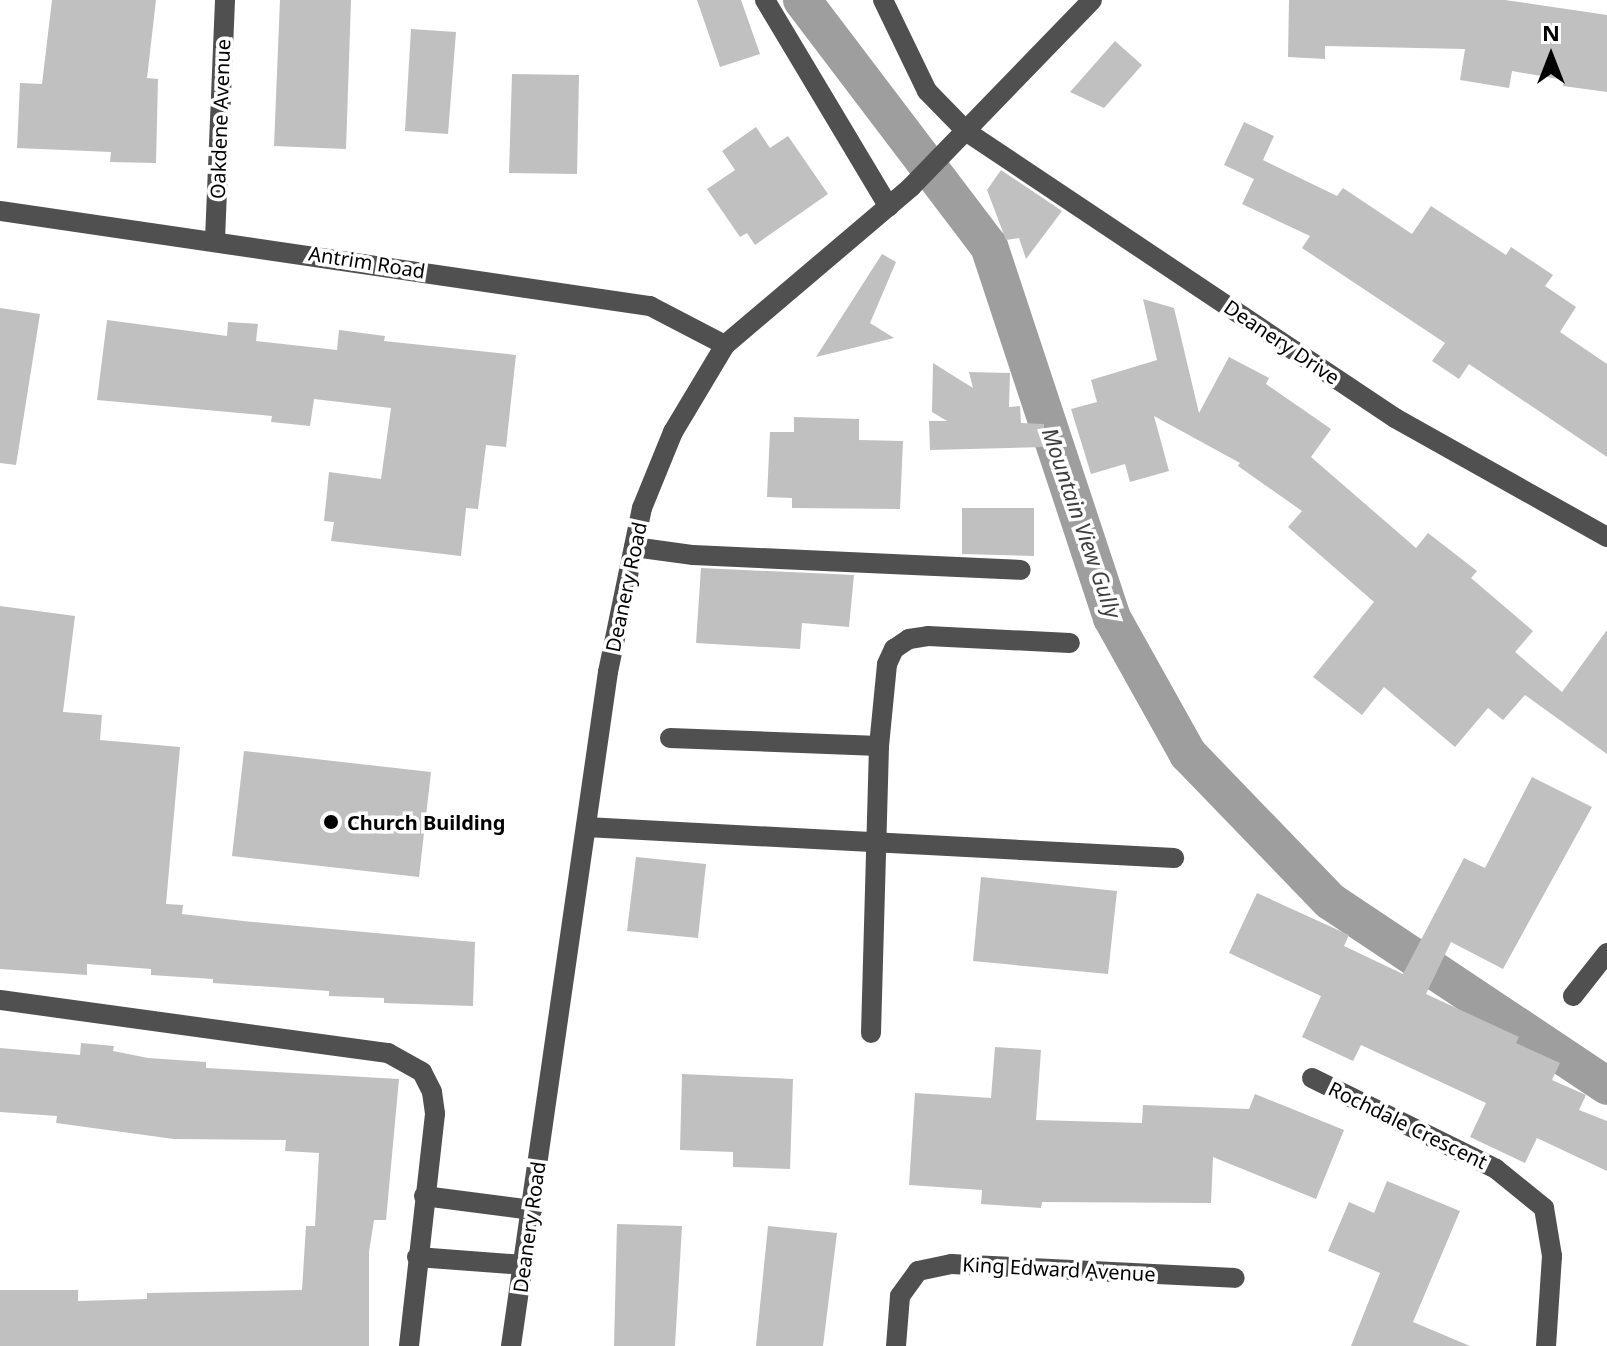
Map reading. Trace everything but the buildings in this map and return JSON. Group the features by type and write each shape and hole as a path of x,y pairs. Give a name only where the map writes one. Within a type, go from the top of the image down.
{"street":[{"name":"Oakdene Avenue","path":"215,239 225,0"},
{"path":"765,0 889,207"},
{"name":"Deanery Drive","path":"883,0 927,91 967,132 1395,418 1607,537"},
{"name":"Deanery Road","path":"511,1346 608,672 642,508 673,432 725,345 911,187 1092,0"},
{"name":"Antrim Road","path":"0,211 215,239 650,306 725,345"},
{"path":"634,547 693,555 1021,570"},
{"path":"871,1033 879,746 887,664 894,649 909,639 1070,643"},
{"path":"670,738 879,746"},
{"path":"586,827 877,845 1174,858"},
{"path":"1573,996 1607,953"},
{"path":"0,1000 388,1053 409,1061 432,1092 435,1114 409,1346"},
{"name":"Rochdale Crescent","path":"1312,1078 1496,1169 1544,1208 1552,1256 1546,1346"},
{"path":"424,1196 532,1210"},
{"path":"417,1257 524,1265"},
{"name":"King Edward Avenue","path":"896,1346 900,1296 918,1271 951,1264 1235,1278"}],"waterway":[{"name":"Mountain View Gully","path":"802,0 989,246 1112,618 1188,754 1330,901 1607,1086"}],"place":[{"name":"Church Building","path":"331,822"}]}
